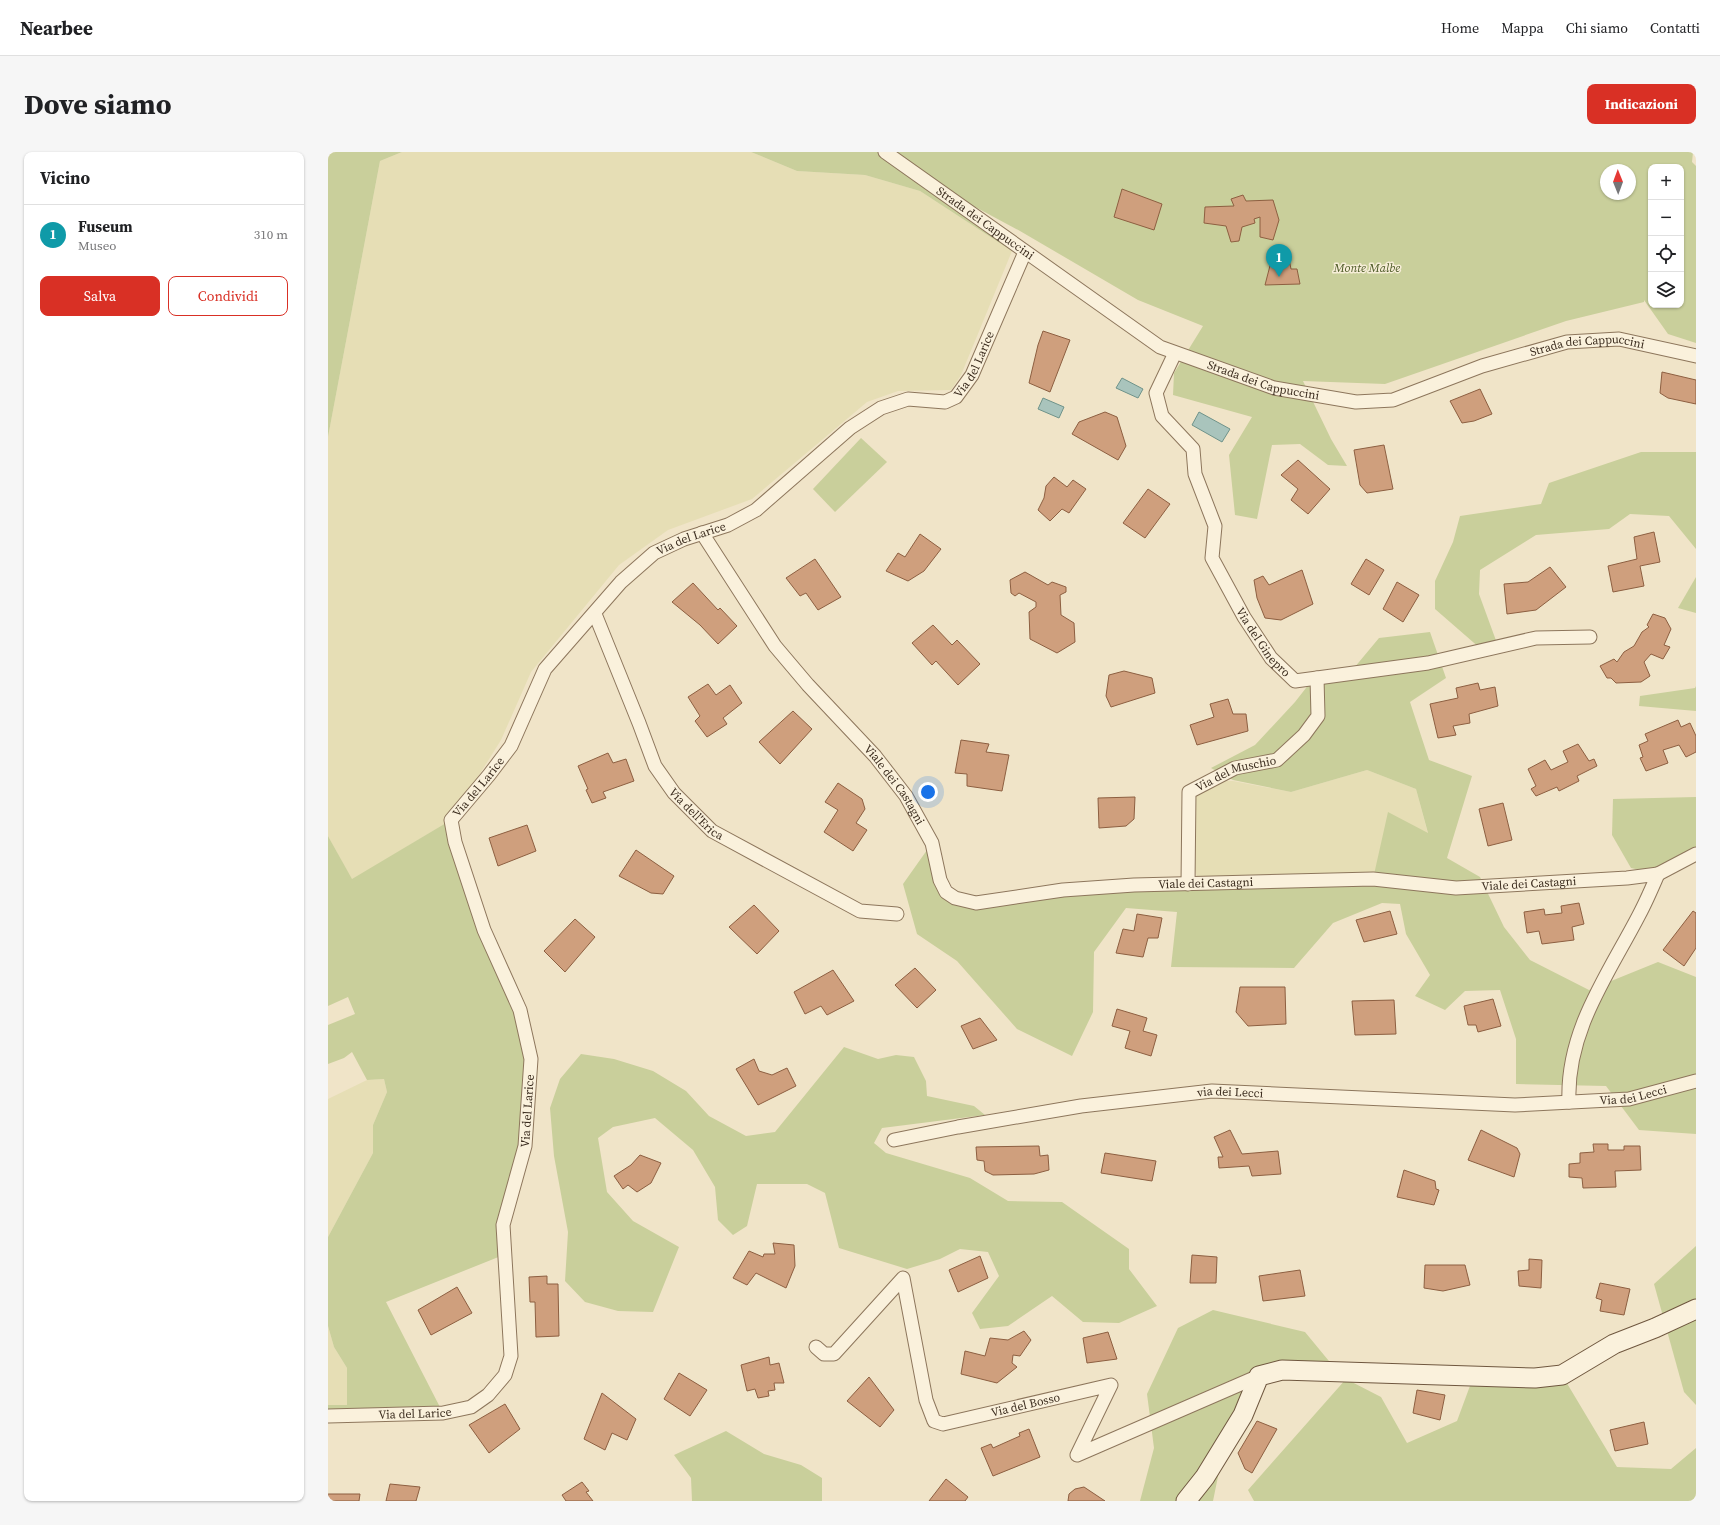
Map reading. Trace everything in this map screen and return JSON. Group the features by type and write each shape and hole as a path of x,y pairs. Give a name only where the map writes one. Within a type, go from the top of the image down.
{"street":[{"name":"Strada dei Cappuccini","path":"885,152 1160,348 1274,388 1356,402 1393,400 1482,366 1568,342 1619,339 1696,356"},
{"name":"Via del Larice","path":"328,1416 443,1413 471,1407 488,1395 505,1375 511,1356 503,1225 525,1146 531,1059 520,1010 484,930 455,842 451,820 490,775 511,746 546,669 595,614 621,582 654,553 728,524 756,510 850,428 881,408 908,399 945,402 956,397 972,375 1025,252"},
{"name":"Via del Ginepro","path":"1175,353 1156,393 1162,416 1193,448 1195,474 1215,526 1212,558 1244,617 1271,658 1295,680 1428,663 1536,638 1590,637"},
{"name":"Viale dei Castagni","path":"702,533 775,646 808,685 875,756 906,796 932,843 940,880 946,892 955,898 976,903 1063,890 1134,885 1373,879 1456,888 1627,878 1658,874"},
{"name":"Via dell'Erica","path":"595,614 655,766 674,792 712,831 860,911 896,914"},
{"name":"Via del Muschio","path":"1188,884 1189,792 1235,768 1277,760 1304,735 1318,716 1317,678"},
{"path":"1570,1102 1568,1080 1583,1020 1605,975 1639,915 1658,874 1696,854"},
{"name":"Via dei Lecci","path":"1570,1102 1629,1099 1696,1081"},
{"name":"via dei Lecci","path":"894,1140 958,1127 1081,1106 1212,1091 1515,1105 1570,1102"},
{"name":"Via del Bosso","path":"816,1347 824,1354 834,1354 903,1278 926,1400 934,1421 943,1424 1111,1385 1076,1455 1260,1376"},
{"path":"1186,1501 1205,1477 1243,1415 1260,1376 1282,1370 1535,1378 1562,1374 1614,1344 1655,1328 1696,1309"}],"shaded area":[{"path":"402,152 751,152 797,171 865,175 920,191 1012,251 961,375 951,390 898,391 867,402 752,499 668,530 619,565 531,672 501,740 451,820 352,880 328,836 328,437 380,161"},
{"path":"1367,770 1416,789 1428,834 1373,879 1200,884 1189,855 1189,796 1220,781 1233,781 1291,792"},
{"path":"384,1079 387,1092 373,1125 373,1153 328,1237 328,1099 367,1080"},
{"path":"328,1326 334,1347 347,1368 347,1406 328,1405"}],"green space":[{"path":"328,152 402,152 380,161 328,437"},
{"name":"Monte Malbe","path":"751,152 1693,152 1692,162 1696,166 1696,343 1668,334 1650,308 1684,308 1684,164 1648,164 1648,306 1644,300 1644,302 1566,321 1385,384 1303,381 1331,439 1347,466 1328,465 1300,444 1272,445 1257,519 1235,515 1229,455 1252,417 1173,395 1174,373 1203,326 1138,300 1020,231 927,181 1012,251 920,191 865,175 797,171"},
{"path":"861,438 887,462 835,512 813,489"},
{"path":"1641,452 1696,452 1696,549 1669,516 1630,514 1609,529 1536,535 1480,570 1479,594 1498,646 1481,649 1435,609 1435,581 1453,542 1460,516 1541,504 1549,483"},
{"path":"1696,577 1696,613 1678,608"},
{"path":"1430,632 1446,678 1410,702 1429,760 1472,776 1447,858 1480,877 1504,927 1530,960 1589,990 1658,962 1696,977 1696,1134 1639,1130 1606,1086 1516,1084 1516,1039 1500,990 1465,991 1445,1010 1415,996 1430,975 1406,934 1400,904 1382,903 1333,923 1294,968 1171,967 1177,912 1126,908 1094,952 1093,1012 1072,1056 1017,1029 957,961 917,934 903,884 932,843 940,880 955,898 1063,890 1373,879 1388,812 1428,833 1416,789 1367,770 1291,792 1233,780 1211,768 1255,745 1295,702 1313,679 1349,674 1379,638"},
{"path":"1696,686 1696,711 1639,706 1640,696 1695,688"},
{"path":"1696,797 1696,854 1658,874 1631,868 1612,835 1613,799"},
{"path":"451,820 481,921 520,1010 531,1064 525,1146 503,1225 506,1254 386,1302 443,1413 328,1416 328,1405 347,1405 347,1368 334,1347 328,1326 328,1237 373,1153 373,1125 387,1092 384,1079 367,1080 352,1052 344,1058 328,1064 328,1025 355,1014 348,997 328,1006 328,836 352,879"},
{"path":"844,1047 878,1059 896,1055 914,1057 926,1081 927,1096 974,1106 985,1115 882,1128 874,1143 886,1153 970,1178 1008,1201 1062,1202 1129,1249 1129,1269 1157,1306 1119,1323 1083,1322 1052,1296 1008,1326 980,1329 972,1313 999,1276 988,1252 960,1249 940,1259 907,1269 839,1248 825,1193 807,1184 757,1184 747,1226 733,1235 718,1220 715,1187 693,1150 655,1118 613,1127 598,1138 607,1192 633,1221 679,1247 653,1312 618,1311 585,1302 565,1281 568,1232 554,1156 550,1108 560,1079 581,1054 614,1059 653,1071 686,1091 709,1116 746,1136 775,1132"},
{"path":"1696,1246 1696,1405 1684,1392 1654,1284"},
{"path":"1213,1310 1305,1332 1338,1372 1253,1379 1224,1447 1213,1501 1140,1501 1154,1448 1147,1394 1178,1328"},
{"path":"1474,1375 1562,1375 1617,1467 1671,1469 1696,1448 1696,1501 1254,1501 1248,1490 1346,1379 1381,1397 1407,1443 1457,1421"},
{"path":"726,1431 764,1454 801,1465 822,1478 822,1501 692,1501 691,1478 674,1455"}],"water":[{"path":"1122,378 1143,389 1138,398 1116,388"},
{"path":"1043,398 1064,407 1059,418 1038,409"},
{"path":"1199,412 1230,429 1222,442 1192,425"}],"building":[{"path":"1122,189 1162,204 1154,230 1114,217"},
{"path":"1243,195 1246,201 1273,200 1279,220 1273,240 1260,237 1260,217 1254,219 1255,223 1242,227 1239,241 1231,242 1226,226 1204,223 1205,207 1234,206 1231,199"},
{"path":"1273,254 1289,259 1291,269 1297,269 1300,284 1265,285"},
{"path":"1043,331 1070,340 1050,392 1029,383"},
{"path":"1662,372 1696,380 1696,404 1668,398 1660,393"},
{"path":"1480,389 1492,414 1474,421 1462,423 1450,401"},
{"path":"1105,412 1117,417 1126,446 1118,460 1072,434 1079,422"},
{"path":"1384,445 1393,489 1367,493 1360,485 1354,450"},
{"path":"1298,460 1330,489 1308,514 1291,500 1298,489 1281,475"},
{"path":"1054,477 1067,487 1073,480 1086,489 1069,513 1062,509 1050,521 1038,510 1044,498 1046,486"},
{"path":"1148,489 1170,504 1145,538 1123,523"},
{"path":"1654,532 1660,562 1640,566 1644,586 1613,592 1608,566 1637,559 1634,537"},
{"path":"920,534 941,549 924,571 908,581 886,571 898,553 905,557"},
{"path":"815,559 841,597 818,610 806,593 800,596 786,578"},
{"path":"1366,559 1384,570 1369,595 1351,584"},
{"path":"1550,567 1566,587 1536,610 1507,614 1504,584 1528,582"},
{"path":"1302,570 1313,604 1281,620 1265,618 1257,598 1254,580 1263,576 1269,585"},
{"path":"1025,572 1048,585 1052,582 1066,587 1066,592 1060,595 1061,615 1074,623 1075,642 1057,653 1030,639 1029,612 1036,607 1036,602 1019,593 1015,596 1011,593 1010,580"},
{"path":"1397,582 1419,595 1403,622 1383,609"},
{"path":"693,583 718,610 720,608 737,626 718,644 700,625 672,602"},
{"path":"1653,614 1665,618 1671,629 1664,645 1670,647 1663,659 1651,654 1644,662 1650,676 1641,682 1616,683 1611,678 1607,678 1600,666 1614,659 1617,662 1624,652 1634,646 1642,632 1649,627 1647,625"},
{"path":"933,625 952,645 957,640 980,664 958,685 936,661 932,665 912,643"},
{"path":"1124,671 1152,678 1155,693 1111,707 1106,696 1109,675"},
{"path":"1478,683 1480,690 1495,687 1498,706 1469,714 1470,723 1453,726 1456,735 1438,738 1430,704 1458,698 1456,688"},
{"path":"708,684 716,695 730,685 742,703 723,718 727,724 707,737 695,721 700,716 688,697"},
{"path":"1228,699 1233,714 1246,714 1248,731 1197,745 1190,725 1214,717 1210,704"},
{"path":"793,711 812,729 780,764 759,742"},
{"path":"1678,720 1681,727 1690,723 1696,736 1696,752 1686,757 1679,745 1663,750 1668,763 1646,771 1640,758 1643,757 1639,745 1648,741 1645,734"},
{"path":"961,740 989,744 986,752 1009,755 1002,791 967,786 967,774 955,773"},
{"path":"1578,744 1589,761 1594,759 1597,766 1577,776 1579,781 1559,791 1557,787 1536,796 1531,789 1536,786 1528,769 1545,760 1551,770 1568,762 1563,751"},
{"path":"608,753 613,763 626,759 634,781 603,792 606,798 592,803 586,790 588,789 578,766"},
{"path":"838,783 862,799 865,809 856,823 867,830 853,851 824,832 838,810 825,802"},
{"path":"1135,797 1134,819 1126,826 1099,828 1098,798"},
{"path":"1503,803 1512,840 1488,846 1479,809"},
{"path":"527,825 536,851 498,866 489,838"},
{"path":"636,850 674,876 663,894 651,893 619,876"},
{"path":"1579,903 1584,924 1572,927 1574,940 1542,944 1539,931 1527,933 1524,912 1544,909 1545,915 1562,913 1561,906"},
{"path":"754,905 779,931 757,954 729,927"},
{"path":"1390,911 1397,934 1364,942 1356,920"},
{"path":"1693,911 1696,913 1696,948 1684,966 1663,950"},
{"path":"1137,914 1162,918 1158,938 1148,938 1143,957 1116,953 1123,929 1134,931"},
{"path":"575,919 595,937 565,972 544,951"},
{"path":"915,968 936,990 917,1008 895,985"},
{"path":"833,970 854,1001 827,1015 821,1006 805,1014 794,992"},
{"path":"1240,987 1285,987 1286,1024 1248,1026 1236,1012"},
{"path":"1493,999 1501,1026 1478,1032 1476,1025 1468,1025 1464,1006"},
{"path":"1394,1000 1396,1034 1355,1035 1352,1001"},
{"path":"1117,1009 1147,1018 1143,1031 1157,1035 1151,1056 1125,1048 1130,1031 1112,1026"},
{"path":"980,1018 997,1040 973,1049 961,1026"},
{"path":"754,1059 759,1071 772,1075 787,1068 796,1086 758,1105 736,1069"},
{"path":"1230,1130 1242,1154 1278,1151 1281,1174 1252,1176 1249,1166 1219,1168 1218,1157 1223,1157 1214,1137"},
{"path":"1481,1130 1517,1148 1520,1154 1514,1177 1468,1160"},
{"path":"1593,1144 1608,1144 1608,1150 1624,1150 1624,1146 1640,1146 1641,1170 1615,1171 1616,1187 1583,1188 1582,1178 1569,1177 1569,1164 1580,1163 1580,1153 1594,1152"},
{"path":"1039,1146 1040,1156 1048,1155 1049,1170 1034,1174 993,1175 985,1171 984,1161 977,1160 976,1147"},
{"path":"1105,1153 1156,1161 1152,1181 1101,1173"},
{"path":"640,1155 661,1163 651,1183 637,1192 628,1185 623,1189 614,1176 631,1165"},
{"path":"1404,1170 1435,1181 1436,1189 1439,1190 1434,1205 1397,1197"},
{"path":"773,1243 794,1245 795,1266 786,1288 756,1273 747,1285 733,1278 749,1251 763,1257 764,1254 775,1254"},
{"path":"1192,1255 1217,1257 1216,1283 1190,1283"},
{"path":"980,1256 988,1278 958,1292 949,1270"},
{"path":"1529,1259 1542,1260 1541,1288 1519,1286 1518,1271 1529,1270"},
{"path":"1425,1265 1465,1265 1470,1285 1443,1291 1424,1288"},
{"path":"1300,1270 1305,1296 1263,1301 1259,1276"},
{"path":"547,1276 547,1284 558,1284 559,1336 536,1337 535,1302 530,1302 529,1277"},
{"path":"1600,1283 1630,1289 1624,1315 1600,1311 1602,1300 1596,1298"},
{"path":"457,1287 472,1313 431,1335 418,1310"},
{"path":"1024,1331 1031,1340 1020,1356 1013,1355 1012,1363 1017,1367 997,1383 961,1374 965,1351 985,1356 990,1338 1008,1340"},
{"path":"1108,1332 1117,1359 1087,1363 1083,1338"},
{"path":"769,1357 770,1365 779,1363 784,1383 774,1383 775,1390 768,1391 769,1396 758,1398 755,1389 747,1391 741,1365"},
{"path":"679,1373 707,1390 690,1416 664,1399"},
{"path":"869,1377 894,1410 880,1427 847,1401"},
{"path":"1417,1390 1445,1395 1440,1420 1413,1413"},
{"path":"602,1393 636,1419 627,1440 612,1433 605,1450 584,1439"},
{"path":"505,1404 520,1429 489,1453 469,1425"},
{"path":"1257,1421 1277,1429 1252,1473 1245,1469 1238,1453"},
{"path":"1644,1422 1648,1444 1615,1451 1610,1430"},
{"path":"1029,1429 1040,1457 993,1476 981,1448 991,1444 993,1448 1020,1436 1019,1433"},
{"path":"946,1479 968,1497 965,1501 929,1501"},
{"path":"582,1482 589,1491 586,1492 593,1501 566,1501 562,1495"},
{"path":"390,1484 420,1487 416,1501 386,1501"},
{"path":"1084,1487 1105,1501 1068,1501 1069,1494 1075,1489"},
{"path":"328,1494 360,1494 359,1501 328,1501"}],"place":[{"name":"Fuseum","path":"1279,277"}]}
